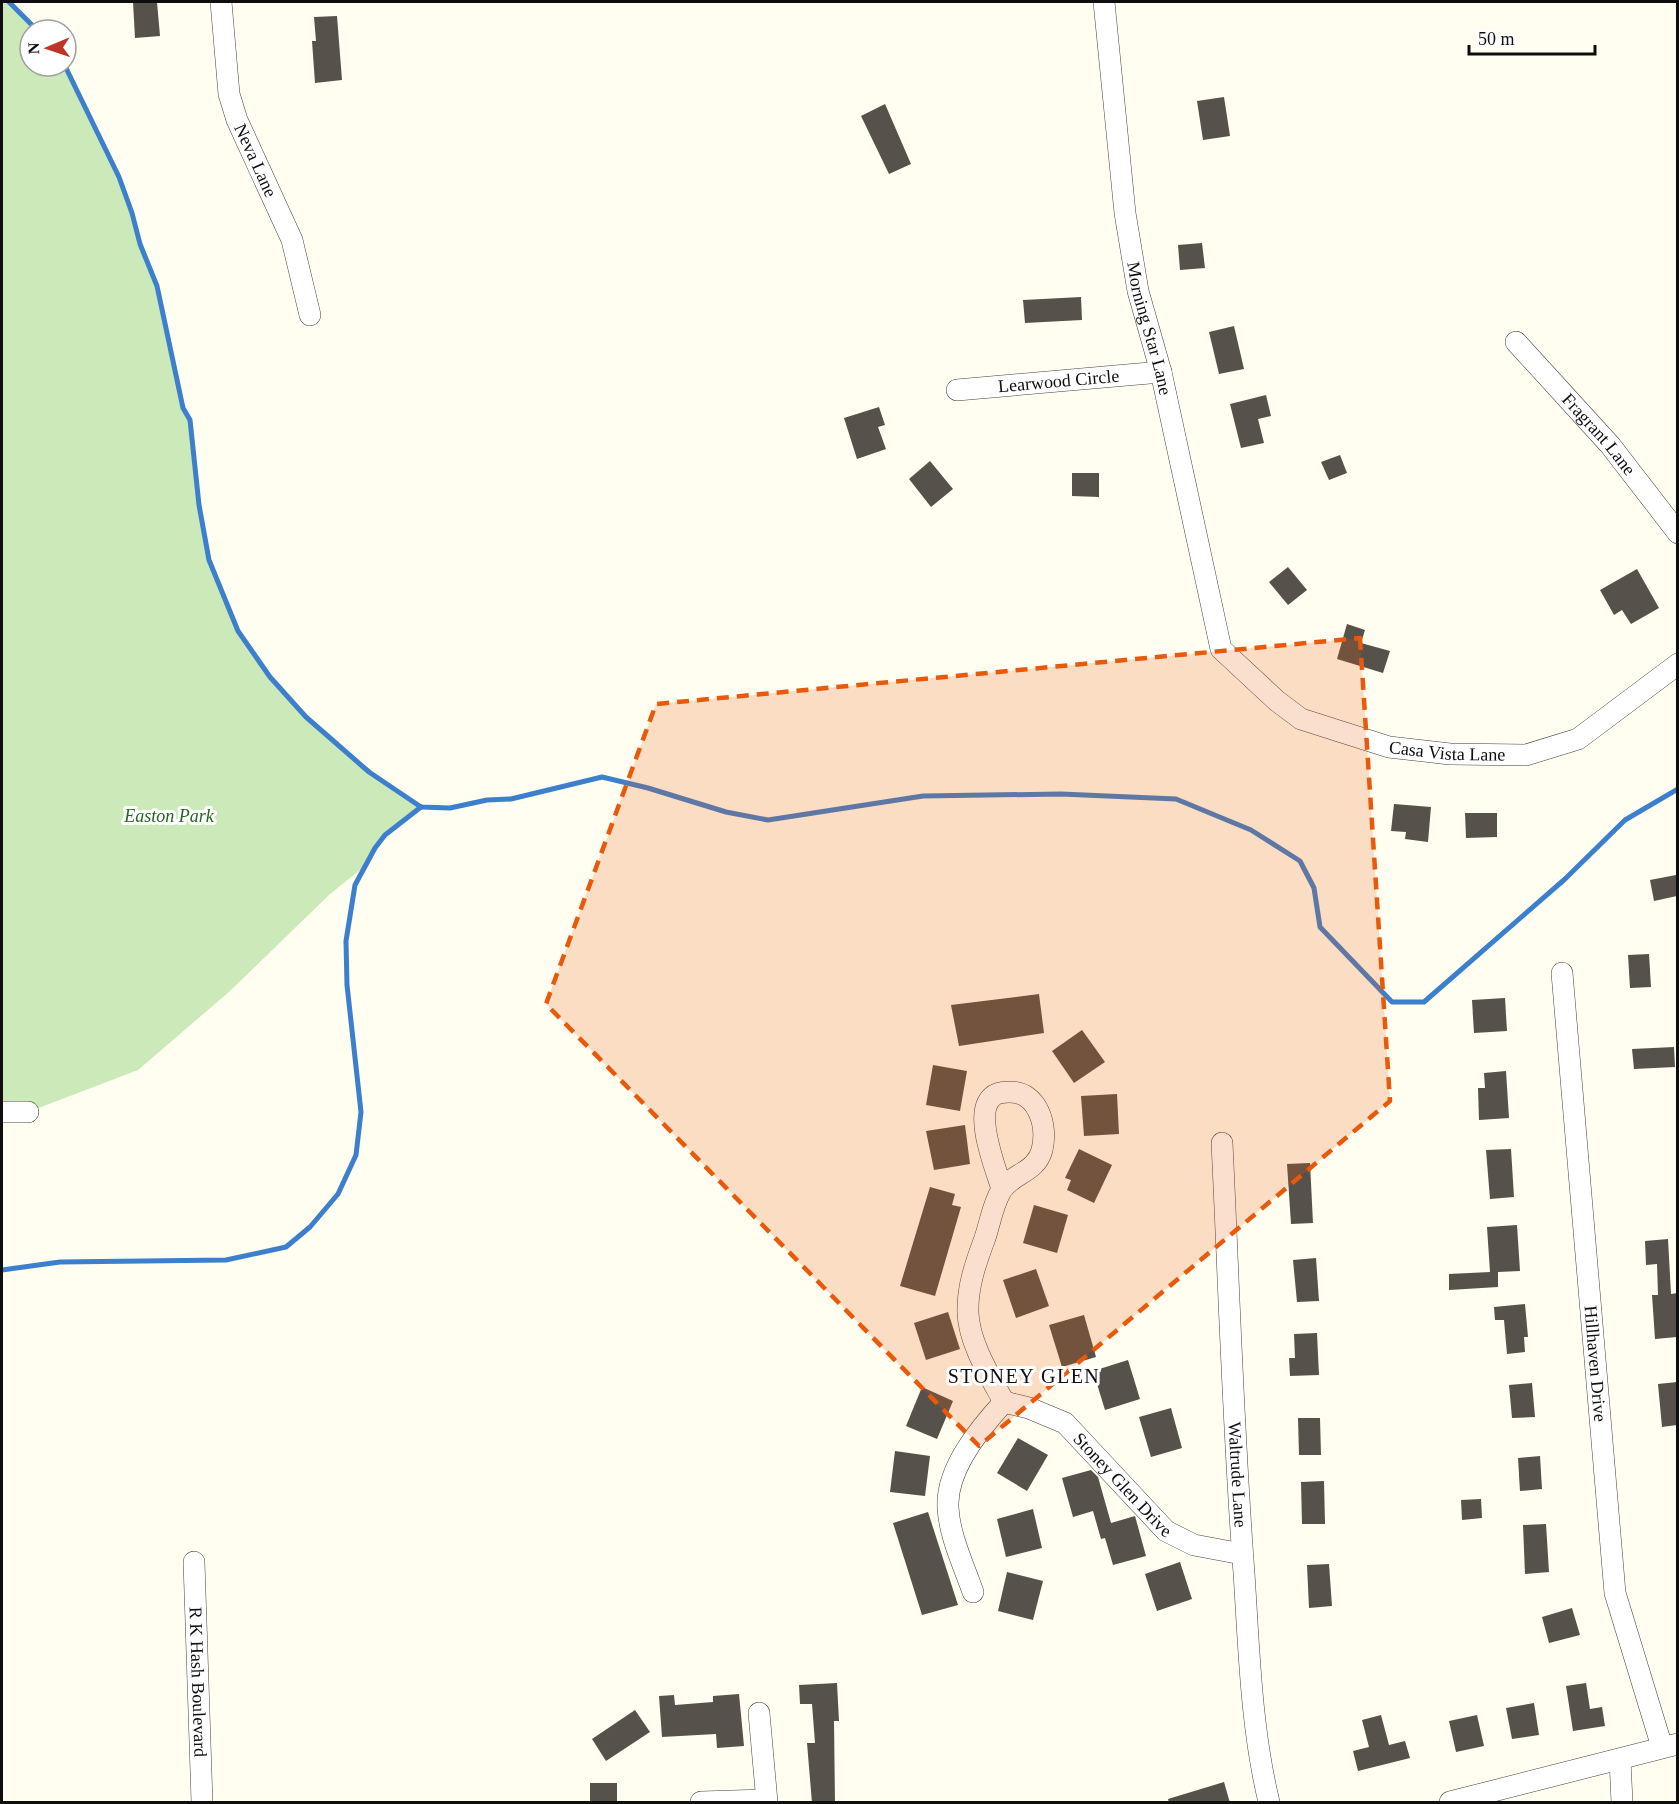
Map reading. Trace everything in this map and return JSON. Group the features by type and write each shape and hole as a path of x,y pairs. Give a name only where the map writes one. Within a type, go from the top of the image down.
{"street":[{"name":"Neva Lane","path":"221,2 229,94 237,120 292,240 310,315"},
{"name":"Morning Star Lane","path":"1104,2 1126,222 1138,291 1161,372 1221,649"},
{"name":"Fragrant Lane","path":"1516,342 1610,445 1677,533"},
{"name":"Learwood Circle","path":"957,390 1161,372"},
{"name":"Casa Vista Lane","path":"1221,649 1277,701 1301,719 1322,728 1389,747 1472,754 1527,755 1578,739 1677,664"},
{"name":"Hillhaven Drive","path":"1562,973 1615,1593 1670,1745"},
{"path":"2,1112 28,1112"},
{"name":"Waltrude Lane","path":"1222,1143 1242,1554 1261,1769 1269,1803"},
{"path":"973,1592 948,1507 957,1470 985,1423 1004,1402 987,1371 968,1314 972,1275 1002,1189"},
{"name":"Stoney Glen Drive","path":"1004,1402 1029,1408 1065,1423 1166,1531 1194,1545 1242,1554"},
{"name":"R K Hash Boulevard","path":"194,1562 202,1803"},
{"path":"701,1803 766,1802 759,1713"},
{"path":"1450,1803 1670,1745"},
{"path":"1620,1760 1622,1803"}],"highlighted area":[{"path":"1360,638 1390,1101 979,1446 546,1004 656,704"}],"green space":[{"name":"Easton Park","path":"2,2 9,2 25,18 18,18 18,78 71,78 119,177 140,244 157,286 183,407 190,420 205,543 220,592 234,621 270,674 290,698 336,744 361,766 421,807 385,835 365,866 330,894 230,991 138,1070 28,1112 2,1112"}],"building":[{"path":"133,2 157,2 160,36 135,38"},
{"path":"337,16 342,80 315,83 312,41 316,41 314,17"},
{"path":"1224,97 1230,136 1203,140 1197,101"},
{"path":"885,104 911,164 889,174 861,116"},
{"path":"1202,243 1205,268 1180,270 1178,245"},
{"path":"1081,297 1082,320 1025,323 1023,300"},
{"path":"1234,326 1244,369 1219,374 1209,332"},
{"path":"1266,395 1271,416 1258,419 1264,443 1241,448 1230,404"},
{"path":"879,407 885,425 878,427 886,449 857,459 844,418"},
{"path":"1340,455 1347,473 1329,480 1321,462"},
{"path":"930,461 953,489 931,507 909,479"},
{"path":"1072,473 1099,473 1099,497 1072,496"},
{"path":"1288,567 1307,590 1288,605 1269,582"},
{"path":"1637,569 1659,608 1631,624 1622,610 1614,615 1600,590"},
{"path":"1347,624 1365,630 1361,643 1390,651 1383,673 1337,659"},
{"path":"1394,804 1431,807 1428,842 1405,839 1406,832 1391,831"},
{"path":"1465,813 1497,813 1497,837 1466,838"},
{"path":"1676,875 1677,896 1654,901 1650,880"},
{"path":"1649,954 1651,987 1630,988 1628,955"},
{"path":"1039,994 1044,1033 959,1046 951,1005"},
{"path":"1505,998 1507,1031 1474,1033 1472,1000"},
{"path":"1082,1030 1105,1062 1074,1083 1052,1051"},
{"path":"1674,1047 1675,1067 1634,1069 1632,1049"},
{"path":"933,1065 967,1071 960,1111 926,1105"},
{"path":"1506,1071 1509,1118 1479,1120 1478,1088 1485,1088 1484,1073"},
{"path":"1117,1094 1119,1134 1084,1136 1081,1096"},
{"path":"965,1125 970,1164 934,1170 926,1131"},
{"path":"1079,1149 1112,1165 1094,1203 1067,1190 1071,1180 1065,1178"},
{"path":"1511,1149 1514,1197 1490,1199 1486,1150"},
{"path":"1310,1163 1313,1223 1291,1224 1287,1164"},
{"path":"930,1187 955,1194 952,1205 961,1207 935,1296 900,1286"},
{"path":"1034,1205 1068,1215 1057,1253 1023,1243"},
{"path":"1517,1225 1520,1271 1498,1272 1498,1287 1449,1290 1449,1274 1490,1272 1487,1227"},
{"path":"1668,1239 1671,1294 1677,1293 1677,1337 1655,1339 1652,1295 1658,1295 1657,1264 1646,1265 1645,1241"},
{"path":"1316,1258 1319,1301 1297,1302 1293,1260"},
{"path":"1036,1269 1049,1306 1016,1318 1003,1280"},
{"path":"1525,1304 1528,1337 1524,1337 1525,1352 1507,1354 1504,1320 1495,1320 1494,1307"},
{"path":"948,1312 960,1349 926,1360 914,1323"},
{"path":"1084,1315 1096,1357 1062,1367 1049,1325"},
{"path":"1317,1333 1319,1375 1290,1376 1289,1358 1295,1358 1294,1334"},
{"path":"1128,1360 1140,1399 1105,1410 1093,1371"},
{"path":"1677,1382 1677,1425 1662,1427 1658,1384"},
{"path":"1532,1383 1535,1417 1512,1418 1509,1385"},
{"path":"922,1387 953,1401 937,1439 906,1426"},
{"path":"1171,1408 1182,1448 1151,1457 1139,1417"},
{"path":"1298,1418 1320,1418 1321,1455 1299,1455"},
{"path":"1018,1438 1048,1455 1027,1491 997,1473"},
{"path":"895,1451 930,1456 925,1496 890,1492"},
{"path":"1540,1456 1542,1489 1520,1491 1518,1458"},
{"path":"1091,1470 1098,1477 1111,1523 1135,1516 1146,1556 1113,1565 1105,1538 1101,1539 1093,1511 1073,1517 1062,1478"},
{"path":"1324,1481 1325,1524 1302,1524 1301,1482"},
{"path":"1481,1499 1482,1518 1462,1520 1461,1500"},
{"path":"1033,1509 1042,1548 1006,1557 997,1519"},
{"path":"928,1512 958,1605 922,1615 893,1523"},
{"path":"1546,1524 1549,1572 1525,1574 1523,1525"},
{"path":"1180,1562 1192,1599 1157,1611 1145,1574"},
{"path":"1329,1564 1332,1606 1309,1608 1307,1565"},
{"path":"1007,1572 1043,1581 1033,1620 998,1611"},
{"path":"1572,1608 1580,1635 1549,1643 1542,1617"},
{"path":"837,1683 839,1721 834,1721 835,1803 812,1803 807,1743 815,1743 812,1704 800,1704 799,1685"},
{"path":"1586,1683 1590,1709 1602,1707 1605,1726 1573,1731 1566,1686"},
{"path":"739,1694 744,1746 717,1748 716,1734 662,1737 659,1696 674,1695 675,1705 713,1702 713,1696"},
{"path":"1534,1703 1539,1735 1512,1739 1506,1708"},
{"path":"635,1710 650,1732 606,1761 592,1739"},
{"path":"1381,1715 1389,1745 1405,1741 1410,1758 1358,1771 1353,1751 1369,1747 1362,1720"},
{"path":"1477,1715 1484,1746 1456,1752 1449,1721"},
{"path":"1224,1782 1230,1803 1169,1803 1168,1799"},
{"path":"590,1783 617,1783 617,1803 590,1803"}],"waterway":[{"path":"9,2 25,18"},
{"path":"71,78 119,177 140,244 157,286 183,408 190,420 199,505 209,560 238,631 270,677 306,717 369,772 421,807 450,808 487,800 511,799 602,777 648,788 726,812 768,820 923,796 1061,794 1176,799 1251,830 1300,861 1314,888 1320,927 1392,1002 1424,1002 1565,879 1625,820 1678,789"},
{"path":"2,1270 60,1262 226,1260 286,1247 310,1227 338,1194 356,1155 361,1112 347,985 346,941 355,885 375,848 385,835 421,807"}],"district":[{"name":"STONEY GLEN","path":"1024,1376"}]}
